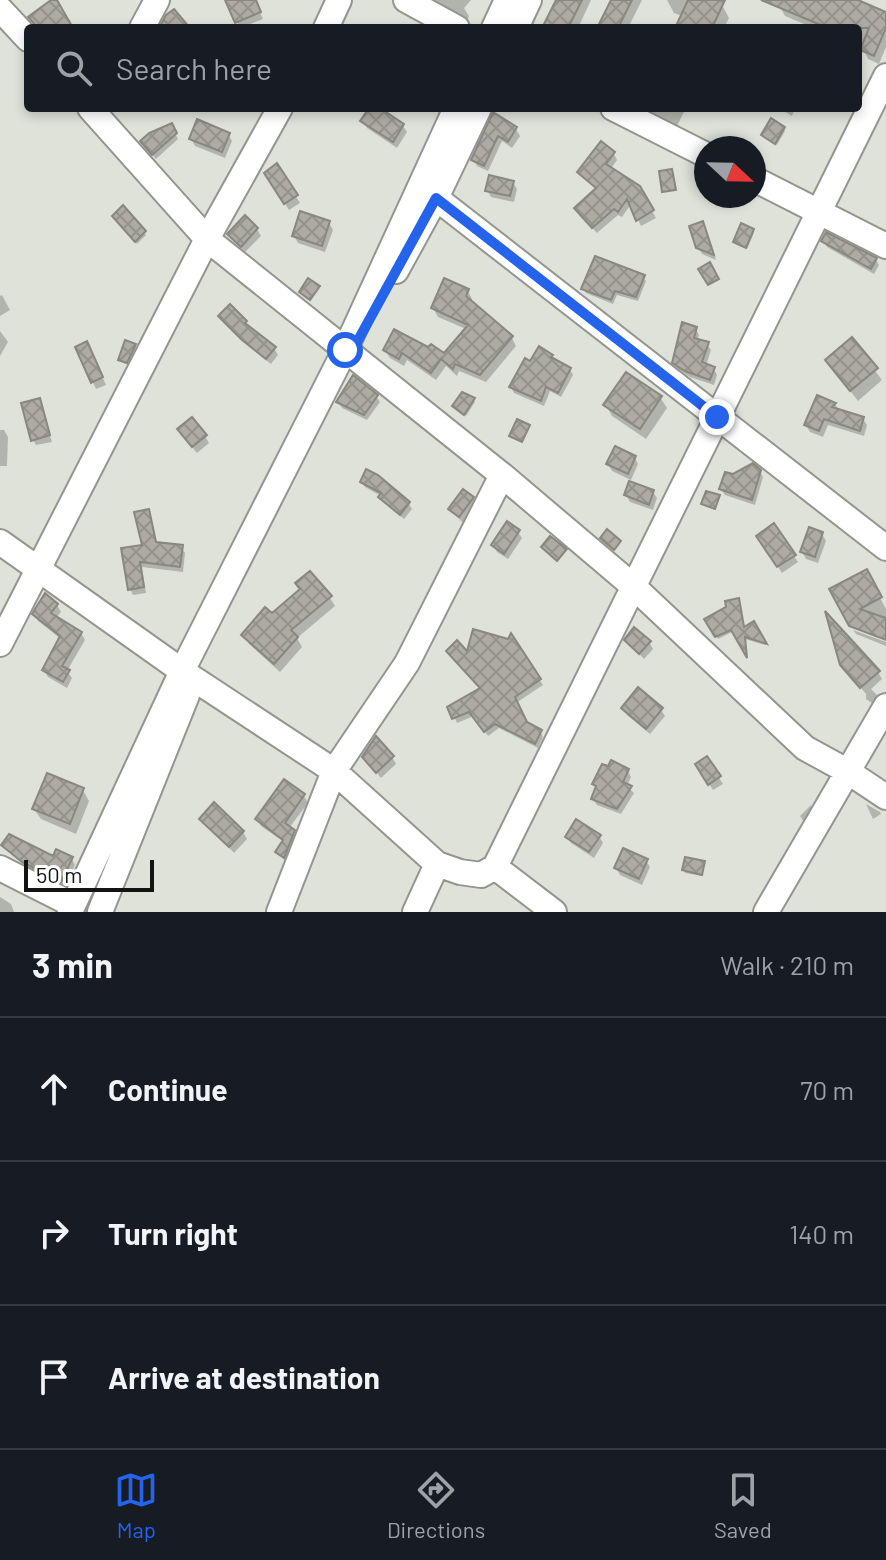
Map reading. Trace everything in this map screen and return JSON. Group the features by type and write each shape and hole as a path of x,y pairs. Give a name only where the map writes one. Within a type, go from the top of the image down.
{"street":[{"path":"144,24 157,0"},
{"path":"328,24 339,0"},
{"path":"406,0 450,24"},
{"path":"496,24 507,0"},
{"path":"518,24 529,0"},
{"path":"0,9 24,35"},
{"path":"0,542 188,675 334,771 437,864 481,875 495,867 886,76"},
{"path":"94,112 207,239 502,475 633,586 805,748 886,797"},
{"path":"0,644 207,239 278,112"},
{"path":"0,868 71,909 348,352 454,112"},
{"path":"348,352 436,198 477,112"},
{"path":"621,112 694,149"},
{"path":"766,185 886,246"},
{"path":"436,198 886,548"},
{"path":"279,912 334,771 407,663 502,475"},
{"path":"100,912 188,675"},
{"path":"766,912 886,706"},
{"path":"415,912 437,864"},
{"path":"495,867 529,904 554,912"}],"building":[{"path":"51,0 57,0 71,24 34,24 28,17"},
{"path":"225,0 256,0 261,12 235,23"},
{"path":"556,0 582,0 570,24 544,24"},
{"path":"611,0 632,0 620,24 599,24"},
{"path":"688,0 725,0 714,24 677,24"},
{"path":"761,0 858,0 886,12 886,28 874,56 862,51 869,28 862,28 862,24 818,24"},
{"path":"174,9 187,24 161,24"},
{"path":"366,112 386,112 404,124 393,142 360,121"},
{"path":"493,112 517,127 508,142 498,136 484,166 471,160"},
{"path":"771,118 785,127 775,144 761,135"},
{"path":"197,119 230,133 222,152 189,139"},
{"path":"172,123 177,133 152,155 140,141 149,133"},
{"path":"601,141 615,152 606,164 640,186 654,210 636,221 627,199 618,212 614,209 592,228 574,208 596,188 577,172"},
{"path":"277,163 298,195 284,204 264,173"},
{"path":"672,169 676,190 662,192 659,171"},
{"path":"489,175 514,181 510,196 485,191"},
{"path":"123,205 146,231 135,242 112,216"},
{"path":"300,211 330,221 322,246 292,236"},
{"path":"245,215 258,228 241,247 227,234"},
{"path":"703,221 714,255 696,248 689,226"},
{"path":"741,223 754,229 746,248 733,242"},
{"path":"826,232 877,258 871,269 821,241"},
{"path":"595,256 645,275 636,297 615,291 611,300 581,289"},
{"path":"710,262 719,279 708,285 698,269"},
{"path":"308,278 320,286 310,300 299,292"},
{"path":"444,278 469,289 466,296 513,336 480,375 455,364 453,369 441,359 431,373 402,353 399,359 383,350 394,329 428,347 431,344 444,353 468,325 431,308"},
{"path":"230,304 247,321 245,323 276,347 266,359 218,316"},
{"path":"682,322 697,327 694,338 709,342 702,362 715,367 710,380 672,363"},
{"path":"852,337 878,368 850,391 825,360"},
{"path":"125,340 136,344 127,363 118,360"},
{"path":"87,341 103,377 91,383 75,347"},
{"path":"539,346 571,368 558,393 546,387 541,401 509,387 525,358 530,361"},
{"path":"626,372 662,396 640,429 603,405"},
{"path":"353,375 378,395 364,415 336,402"},
{"path":"462,392 475,398 464,415 452,406"},
{"path":"817,395 836,403 832,407 864,417 860,431 824,419 819,431 804,425"},
{"path":"40,398 50,435 31,441 21,403"},
{"path":"192,417 207,435 192,447 177,429"},
{"path":"517,419 530,425 522,442 509,436"},
{"path":"615,446 636,456 628,474 606,464"},
{"path":"753,463 761,470 752,500 719,489 725,472 733,474"},
{"path":"366,469 378,475 410,502 400,515 378,497 381,493 360,482"},
{"path":"629,481 654,490 649,505 624,495"},
{"path":"463,489 474,497 459,517 448,509"},
{"path":"706,491 720,495 715,509 701,504"},
{"path":"149,509 156,542 183,545 180,567 140,562 144,587 128,590 121,548 142,545 134,512"},
{"path":"507,521 520,530 504,554 491,545"},
{"path":"774,523 796,555 777,567 756,536"},
{"path":"809,527 823,532 815,557 800,552"},
{"path":"607,529 621,541 614,550 600,538"},
{"path":"550,536 567,549 557,561 541,547"},
{"path":"867,569 882,597 860,609 886,618 886,640 849,626 829,589"},
{"path":"310,571 332,596 291,630 298,637 274,664 241,635 265,607 272,613 300,589 295,583"},
{"path":"45,593 58,604 51,613 82,632 62,666 70,670 63,682 42,670 60,636 32,614"},
{"path":"739,598 744,627 754,621 767,644 745,637 747,658 731,630 715,637 704,619 726,607 725,601"},
{"path":"825,611 880,671 860,688 840,665"},
{"path":"634,627 651,641 639,654 624,640"},
{"path":"473,629 508,639 511,633 541,679 515,697 527,722 542,730 535,744 495,724 484,732 469,712 452,719 447,707 480,688 446,651 457,640 467,651"},
{"path":"638,687 663,708 646,729 621,708"},
{"path":"376,736 394,756 376,773 362,757"},
{"path":"707,756 721,776 708,785 695,764"},
{"path":"611,760 629,769 623,782 632,786 617,809 591,799 596,786 592,784 602,764 608,766"},
{"path":"47,773 84,788 70,824 32,809"},
{"path":"284,779 305,794 285,823 295,830 284,858 275,852 283,840 255,819"},
{"path":"214,802 244,831 229,847 199,819"},
{"path":"576,819 601,835 589,852 565,837"},
{"path":"9,834 53,856 56,849 73,857 61,882 22,862 1,845"},
{"path":"623,848 648,859 639,879 614,868"},
{"path":"685,857 705,861 702,875 682,870"}],"route":[{"path":"345,350 350,355 436,198 717,417"}]}
